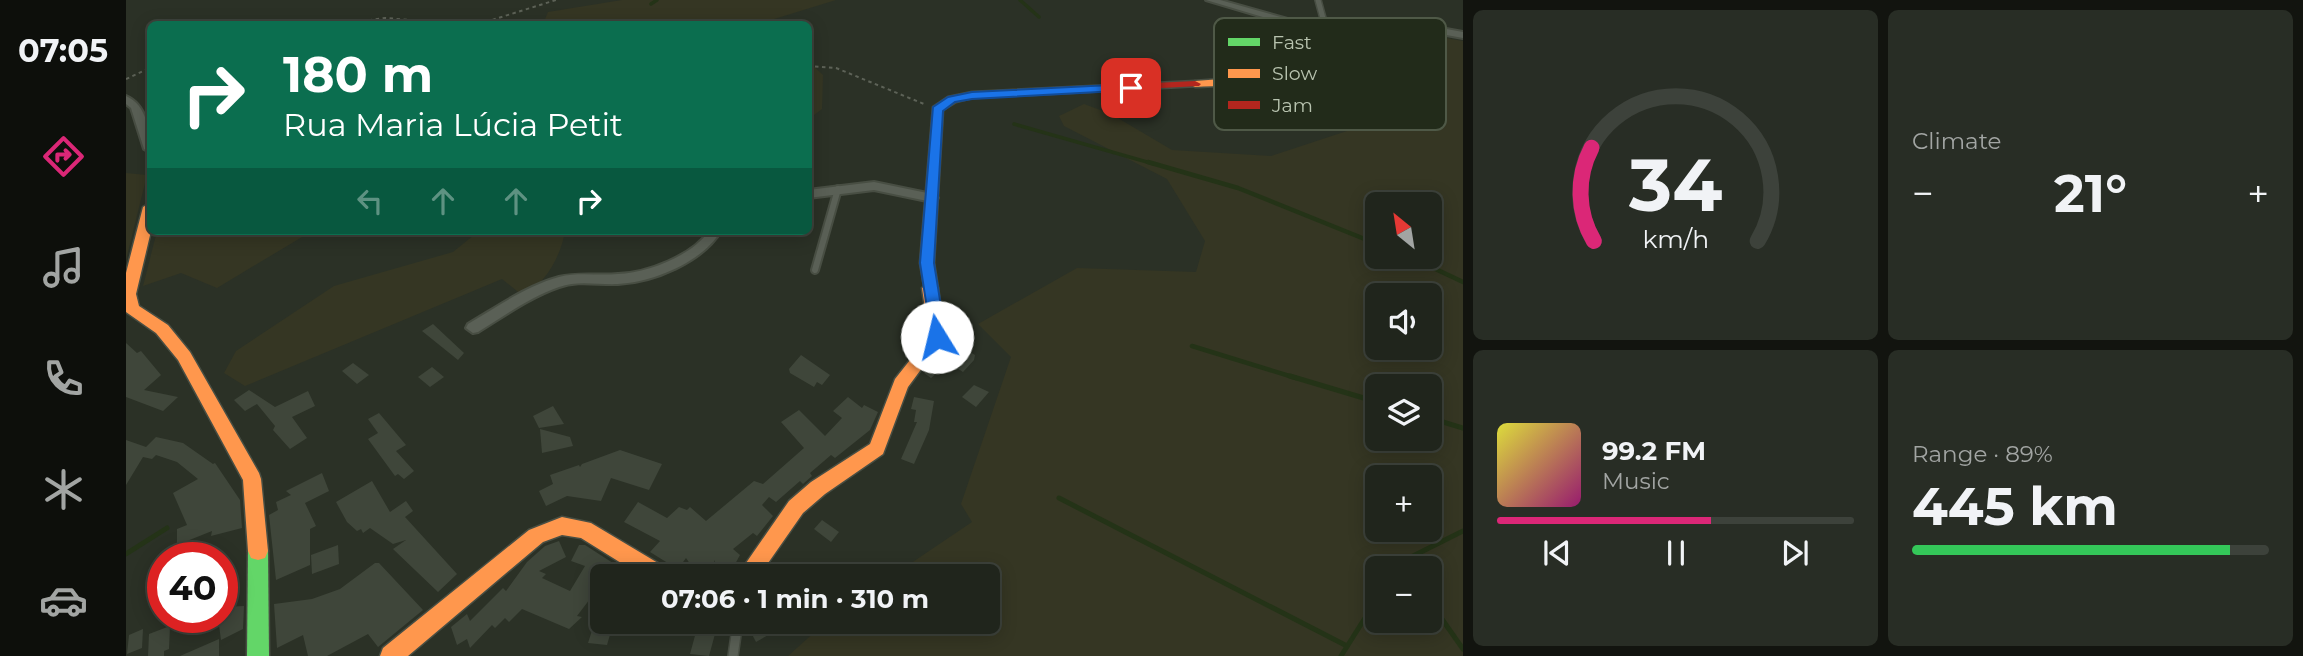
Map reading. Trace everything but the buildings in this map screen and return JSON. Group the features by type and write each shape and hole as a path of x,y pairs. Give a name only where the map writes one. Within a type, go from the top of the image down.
{"street":[{"path":"1210,0 1274,18"},
{"path":"756,564 796,507 818,488 877,449 901,384 937,337 927,263 937,109 952,99 972,95 1214,83"},
{"path":"126,99 136,107 147,140"},
{"path":"812,193 874,186 932,198"},
{"path":"147,219 128,294 132,309 162,329 184,356 252,479 260,581 258,656"},
{"path":"473,328 553,284 577,277 625,279 652,271 703,247 712,235"},
{"path":"391,656 537,536 562,526 584,529 641,564"}],"lane":[{"path":"1318,0 1323,18"},
{"path":"815,270 838,189"},
{"path":"733,656 736,634"}],"path":[{"path":"489,21 556,0"},
{"path":"363,21 385,18 424,21"},
{"path":"812,66 836,68 876,88 937,109"},
{"path":"126,79 147,69"}],"green space":[{"path":"622,0 836,0 771,21 544,21 548,12"},
{"path":"1446,38 1463,41 1463,656 788,656 813,634 1000,634 1000,564 910,564 972,522 961,504 1011,357 978,324 1077,268 1196,272 1205,241 1167,179 1064,126 1059,116 1084,104 1111,114 1172,150 1271,156 1350,130 1446,130"},
{"path":"812,65 823,75 822,109 812,117"},
{"path":"126,173 147,175 126,260"},
{"path":"156,235 305,235 217,288 181,273 143,286"},
{"path":"474,235 564,235 551,268 539,284 523,296 502,279 245,386 224,373 236,351 334,286 453,252"}],"waterway":[{"path":"651,4 657,0"},
{"path":"1020,0 1039,17"},
{"path":"1014,124 1154,164"},
{"path":"1148,162 1238,188 1365,239"},
{"path":"1438,270 1463,282"},
{"path":"1192,346 1296,378"},
{"path":"1290,376 1365,398"},
{"path":"1442,422 1463,428"},
{"path":"1059,498 1347,646"},
{"path":"126,554 167,528"},
{"path":"1413,556 1463,531"},
{"path":"1341,656 1365,618"},
{"path":"1442,619 1463,649"}],"traffic: fast":[{"path":"258,551 258,656"}],"traffic: slow":[{"path":"1195,84 1214,83"},
{"path":"147,219 128,294 132,309 162,329 184,356 252,479 258,551"},
{"path":"756,564 796,507 818,488 877,449 901,384 937,337 930,288"},
{"path":"391,656 536,536 562,526 584,529 641,564"}],"traffic: jam":[{"path":"930,288 927,263 937,109 952,99 972,95 1195,84"}],"route":[{"path":"937,337 927,263 937,109 952,99 972,95 1131,88"}]}
